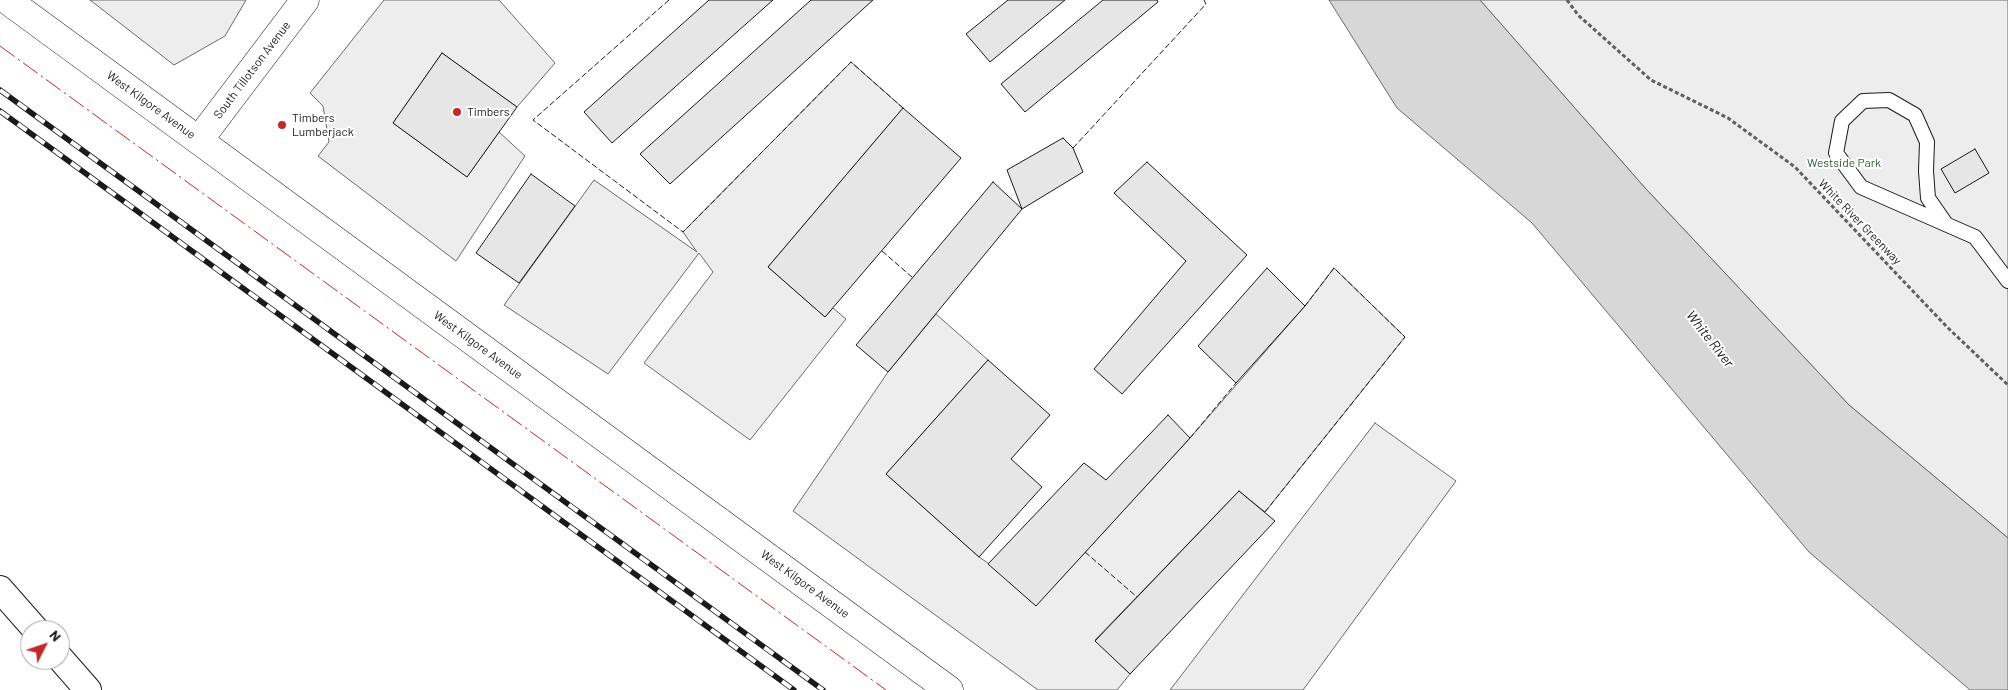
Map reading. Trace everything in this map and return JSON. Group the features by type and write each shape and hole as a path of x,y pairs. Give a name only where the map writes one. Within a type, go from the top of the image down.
{"main road":[{"name":"West Kilgore Avenue","path":"6,0 949,690"},
{"name":"South Tillotson Avenue","path":"199,140 305,0"}],"street":[{"path":"0,589 27,620"},
{"path":"70,669 88,690"}],"lane":[{"path":"1946,224 1928,198 1926,171 1927,142 1916,115 1889,100 1863,102 1842,121 1836,153 1861,187 1975,237 2008,280"}],"path":[{"name":"White River Greenway","path":"1567,0 1578,15 1651,80 1728,118 1795,167 1947,327 2008,385"}],"shaded area":[{"path":"90,0 246,0 225,36 174,65"},
{"path":"384,0 499,0 555,63 517,107 442,53 393,123 467,177 499,132 525,156 456,261 318,156 329,142 323,106 310,93"},
{"name":"Westside Park","path":"1480,0 2008,0 2008,538 1849,405 1646,189"},
{"path":"851,62 903,108 768,267 825,317 833,308 846,319 750,440 644,363 713,272 699,253 608,374 504,305 594,180 697,252 683,232"},
{"path":"1334,268 1405,337 1265,512 1239,491 1095,640 1130,674 1117,690 1038,690 793,511 888,372 936,314 988,360 886,474 979,557 1042,599 1190,438 1305,306"},
{"path":"1375,423 1456,481 1303,690 1170,690"}],"water":[{"name":"White River","path":"1329,0 1480,0 1646,189 1849,405 2008,538 2008,690 1970,690 1809,552 1532,223 1397,108"}],"building":[{"path":"709,0 773,0 612,143 584,112"},
{"path":"811,0 873,0 670,184 640,154"},
{"path":"1008,0 1065,0 990,62 966,34"},
{"path":"1103,0 1157,0 1158,2 1025,112 1001,84"},
{"name":"Timbers","path":"442,53 517,107 467,177 393,123"},
{"path":"903,108 961,158 825,317 768,267"},
{"path":"1063,138 1073,148 1083,172 1022,209 1007,170"},
{"path":"1975,149 1989,173 1955,193 1941,169"},
{"path":"1147,162 1247,255 1122,394 1094,369 1186,261 1114,193"},
{"path":"531,174 575,206 519,283 476,253"},
{"path":"993,182 1022,209 888,372 856,345"},
{"path":"1267,268 1305,306 1236,383 1198,346"},
{"path":"988,360 1050,415 1011,459 1042,487 979,557 886,474"},
{"path":"1168,415 1190,438 1036,606 988,564 1084,463 1106,480"},
{"path":"1239,491 1275,521 1130,674 1095,641"}],"railway":[{"path":"0,90 823,690"},
{"path":"0,111 794,690"}],"fence":[{"path":"669,0 533,120 683,232 851,62 903,108"},
{"path":"1073,148 1206,4 1204,0"},
{"path":"882,251 913,278"},
{"path":"1265,512 1405,337 1334,268 1305,306"},
{"path":"1190,438 1236,383"},
{"path":"1085,552 1137,597"}],"power":[{"path":"0,46 886,690"}],"place":[{"name":"Timbers","path":"457,112"},
{"name":"Timbers Lumberjack","path":"282,125"}]}
